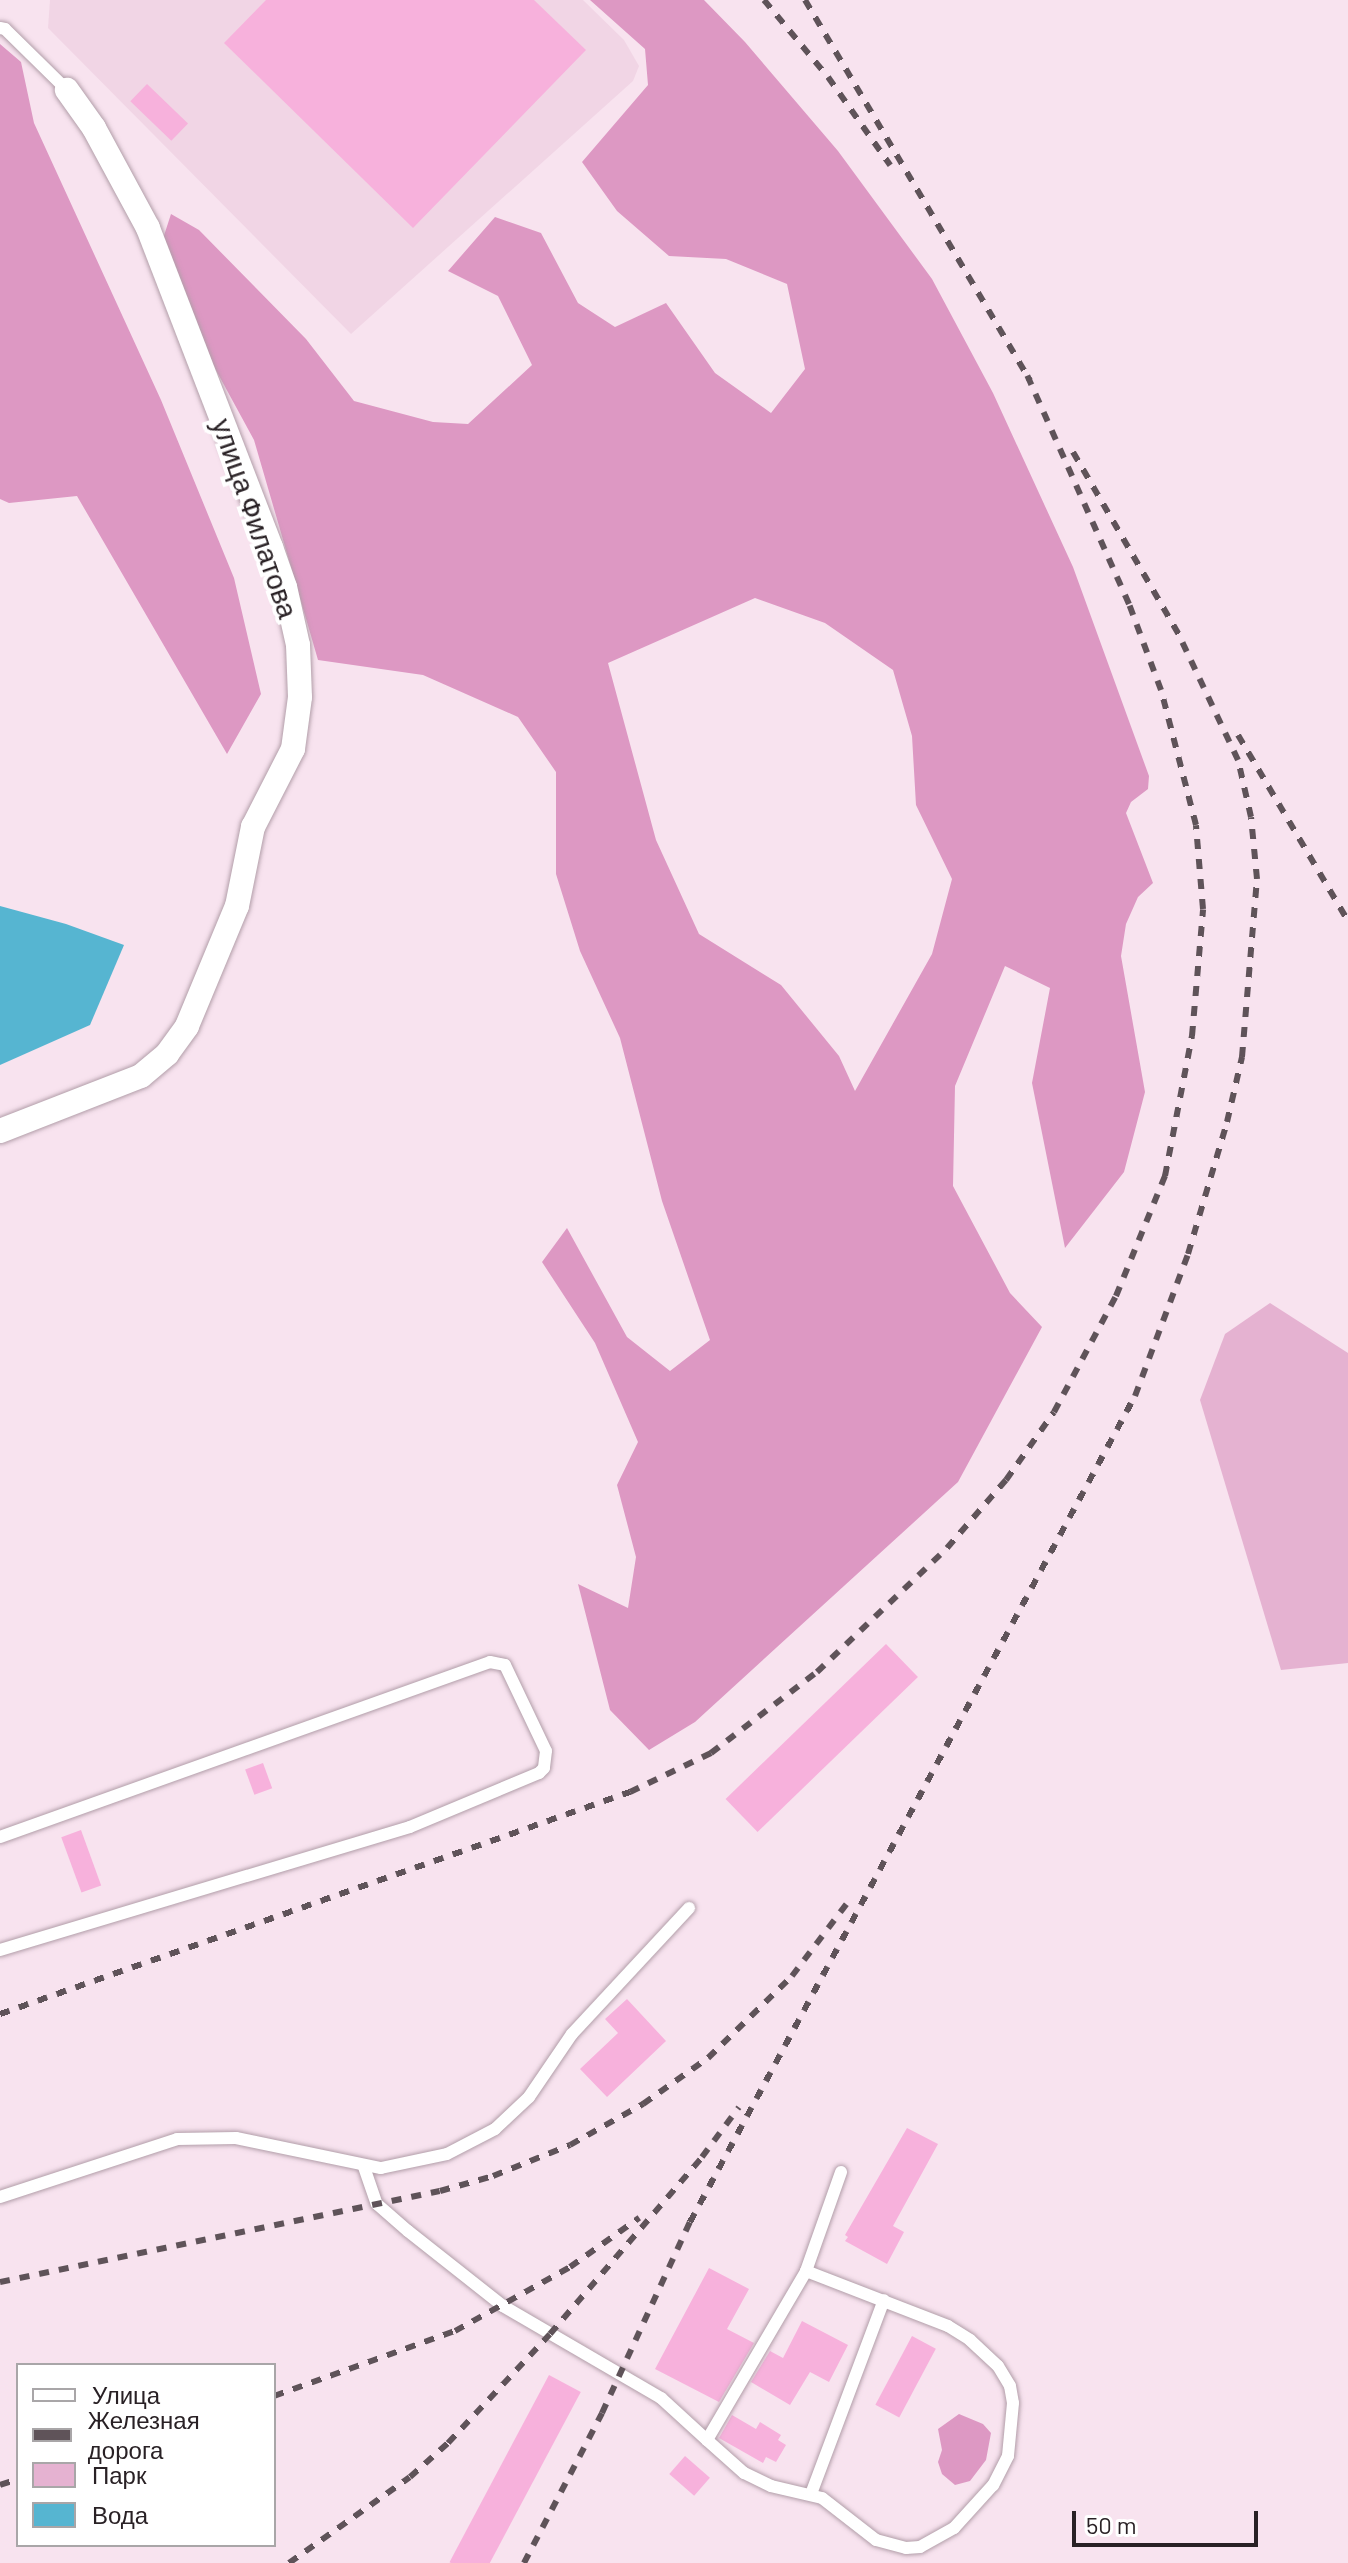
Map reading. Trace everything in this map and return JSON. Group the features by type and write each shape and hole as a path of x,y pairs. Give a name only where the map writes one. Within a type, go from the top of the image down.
{"street":[{"name":"улица Филатова","path":"0,1131 141,1076 167,1054 187,1026 237,906 253,827 293,749 300,697 295,630 271,547 148,228 94,128 67,90"}],"lane":[{"path":"0,28 67,90"},
{"path":"0,1837 490,1662 505,1665 546,1751 544,1768 539,1773 410,1827 0,1950"},
{"path":"0,2197 150,2147 199,2137 236,2138 364,2167 398,2167 422,2162 473,2142 495,2129 535,2090 572,2034 689,1908"},
{"path":"364,2167 377,2204 408,2231 503,2306 661,2398 744,2473 758,2480 811,2494 876,2540 906,2548 920,2547 954,2528 993,2485 1008,2456 1013,2403 1010,2386 998,2366 948,2326 806,2271"},
{"path":"707,2440 806,2271 841,2172"},
{"path":"811,2494 884,2300"}],"shaded area":[{"path":"50,0 583,0 624,40 639,66 633,81 351,334 48,28"},
{"path":"590,0 704,0 745,42 838,151 932,279 993,393 1073,567 1149,776 1148,789 1131,802 1126,813 1153,883 1138,897 1126,924 1121,956 1145,1092 1124,1172 1065,1248 1032,1083 1050,988 1005,966 955,1086 953,1186 1010,1293 1042,1327 958,1482 695,1722 649,1750 610,1710 578,1584 628,1608 636,1557 617,1485 638,1442 595,1343 542,1262 567,1228 627,1337 670,1371 710,1340 662,1201 620,1038 580,951 556,874 556,772 518,717 423,675 318,660 254,440 156,260 171,214 199,230 306,339 354,401 433,422 468,424 532,365 498,296 448,271 495,217 541,233 578,303 615,327 666,303 715,373 771,413 805,369 787,284 726,259 669,256 617,211 582,162 648,85 645,49","holes":["755,598 825,623 893,670 912,736 916,805 952,879 932,954 855,1091 839,1056 781,985 699,934 656,840 608,663"]},
{"path":"0,44 21,62 34,123 161,400 234,578 261,694 227,754 77,496 9,503 0,499"},
{"path":"959,2414 983,2424 991,2433 986,2460 970,2481 955,2485 942,2474 938,2462 942,2450 938,2429"}],"green space":[{"path":"1270,1303 1348,1353 1348,1663 1281,1670 1200,1400 1225,1334"}],"water":[{"path":"0,906 66,924 124,945 90,1025 0,1065"}],"building":[{"path":"266,0 534,0 586,50 413,228 224,43"},
{"path":"147,84 188,124 171,141 130,101"},
{"path":"886,1644 918,1677 758,1832 726,1799"},
{"path":"263,1763 272,1788 254,1795 245,1769"},
{"path":"81,1830 101,1885 81,1893 61,1837"},
{"path":"627,1999 666,2041 607,2097 580,2069 618,2033 605,2019"},
{"path":"907,2128 938,2144 893,2226 904,2232 887,2264 845,2241 848,2237 845,2235"},
{"path":"709,2268 749,2289 727,2329 754,2343 719,2402 655,2369"},
{"path":"802,2321 848,2345 829,2382 810,2372 790,2405 751,2382 770,2351 783,2358"},
{"path":"912,2336 936,2349 899,2418 875,2405"},
{"path":"549,2375 581,2392 490,2563 449,2562"},
{"path":"732,2415 756,2429 760,2422 781,2435 778,2440 786,2445 776,2462 766,2457 763,2463 719,2438"},
{"path":"685,2456 710,2478 694,2496 669,2474"}],"railway":[{"path":"764,0 828,77 890,165"},
{"path":"805,0 1030,380"},
{"path":"0,2014 630,1792 711,1753 817,1672 947,1548 1006,1480 1054,1412 1116,1296 1165,1176 1192,1036 1203,909 1196,825 1161,690 1129,604 1025,370"},
{"path":"1073,452 1183,642"},
{"path":"524,2563 602,2413 690,2222 1135,1396 1188,1254 1227,1122 1242,1057 1257,879 1251,817 1238,760 1179,635"},
{"path":"1238,735 1348,921"},
{"path":"0,2282 440,2191 493,2176 570,2145 643,2104 708,2058 792,1976 851,1898"},
{"path":"289,2563 410,2477 448,2443 550,2334 702,2157 739,2107"},
{"path":"276,2395 455,2331 570,2267 639,2218"},
{"path":"0,2485 16,2480"}]}
